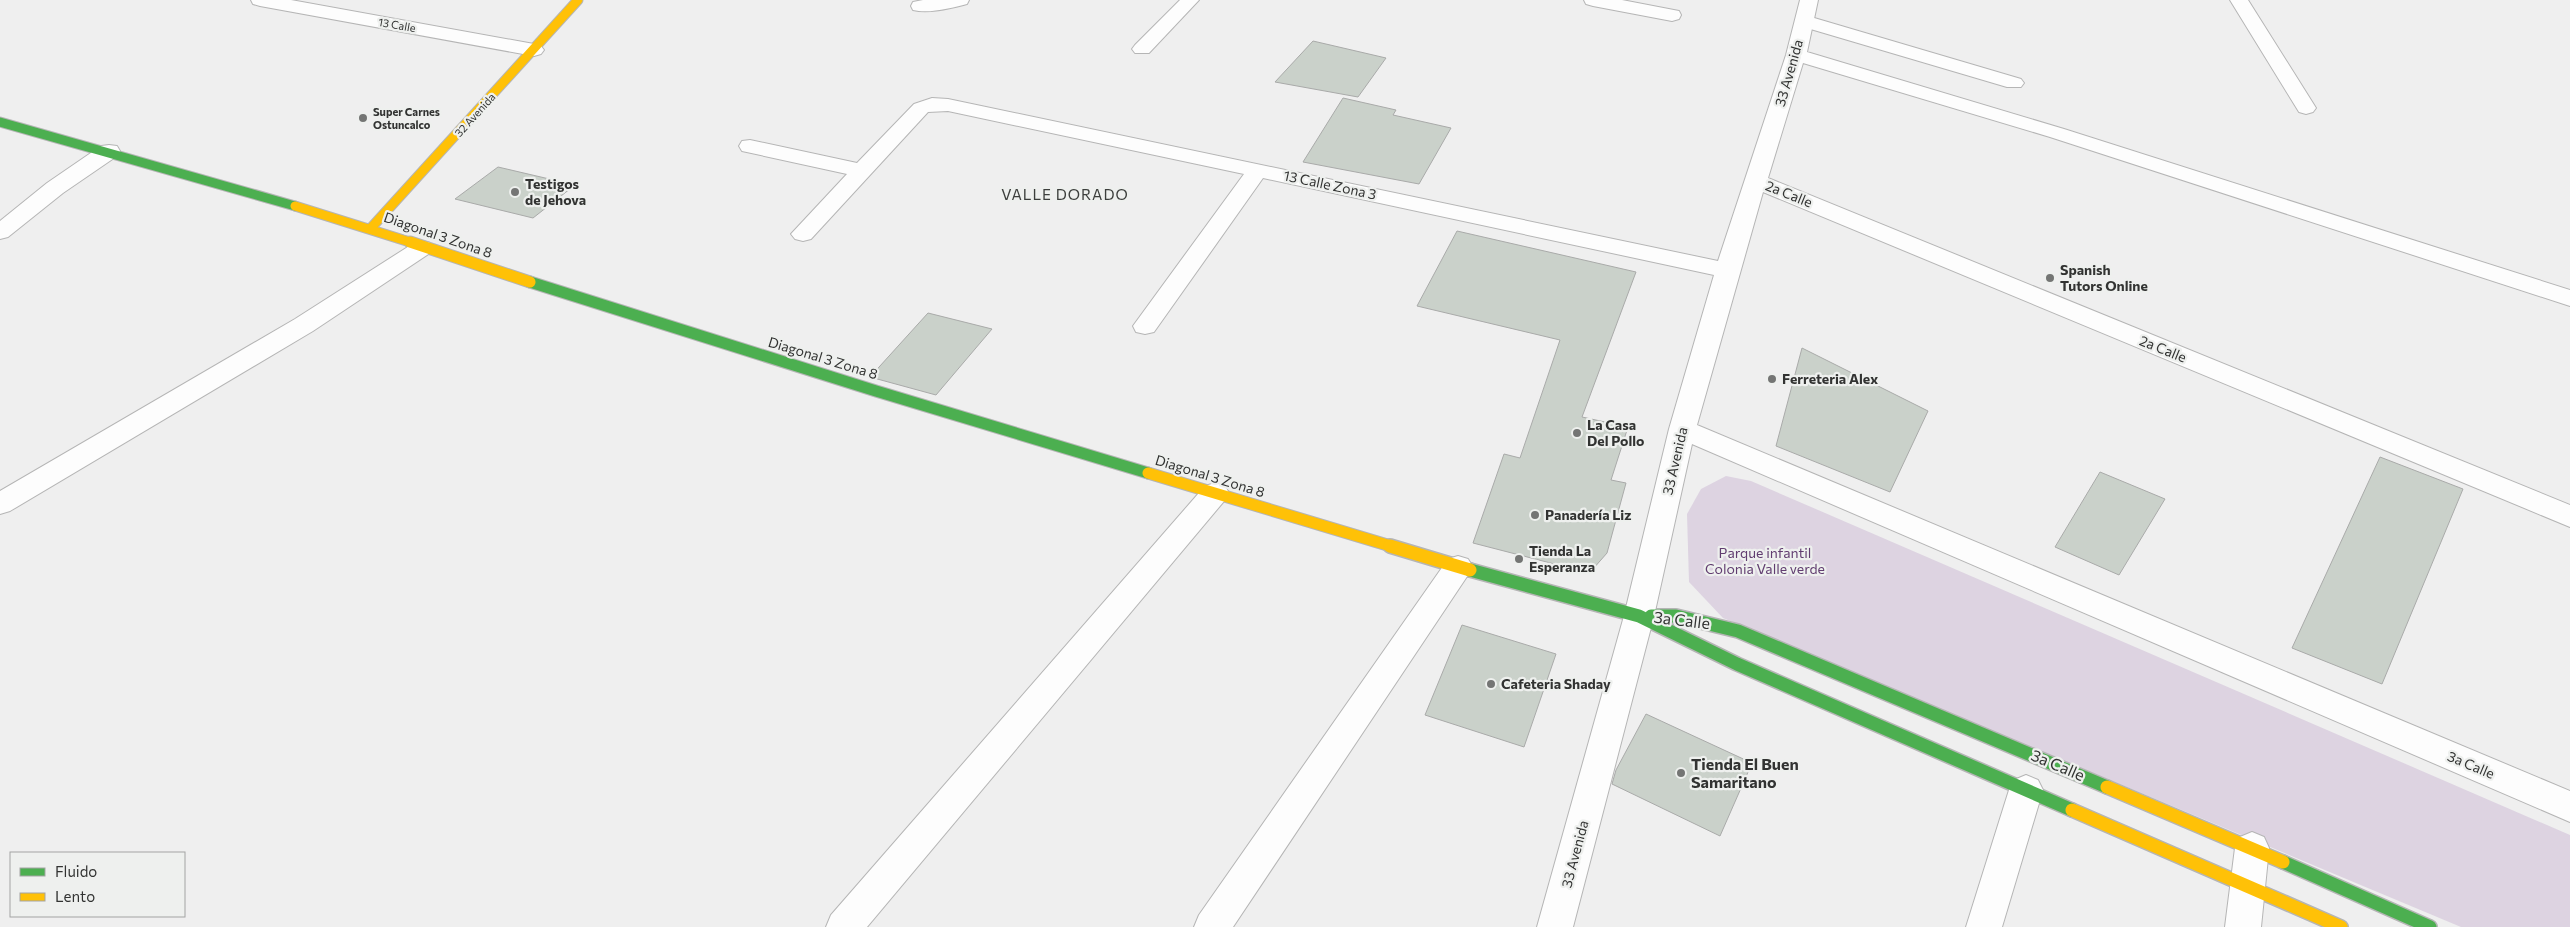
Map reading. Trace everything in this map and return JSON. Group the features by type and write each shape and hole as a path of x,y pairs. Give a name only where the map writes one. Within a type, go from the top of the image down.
{"street":[{"name":"13 Calle","path":"260,0 534,50"},
{"name":"32 Avenida","path":"371,228 578,0"},
{"path":"920,6 960,0"},
{"path":"1142,49 1190,0"},
{"path":"1593,0 1672,15"},
{"path":"2239,0 2306,108"},
{"path":"1806,10 2014,83"},
{"name":"33 Avenida","path":"1555,927 1640,616 1682,429 1727,271 1796,55 1806,10"},
{"path":"1796,55 2057,133 2570,298"},
{"name":"13 Calle Zona 3","path":"862,171 921,108 932,104 948,105 1685,260 1727,271"},
{"name":"Diagonal 3 Zona 8","path":"0,122 371,228 422,248 876,391 1215,494 1458,566 1640,616"},
{"path":"750,146 862,171"},
{"path":"0,232 55,188 109,152"},
{"path":"1146,326 1258,170"},
{"path":"803,234 862,171"},
{"name":"2a Calle","path":"1756,181 2570,517"},
{"path":"0,504 304,324 422,248"},
{"name":"3a Calle","path":"1682,429 2570,807"},
{"path":"844,927 1215,494"},
{"path":"1212,927 1458,566"},
{"name":"3a Calle","path":"1640,616 1737,664 2249,885 2341,927"},
{"name":"3a Calle","path":"1640,616 1676,616 1709,622 1738,631 2252,848 2430,927"},
{"path":"1984,927 2026,790"},
{"path":"2243,927 2252,848"}],"green space":[{"name":"Parque infantil Colonia Valle verde","path":"1726,476 1751,481 2570,835 2570,927 2461,927 1723,618 1689,582 1687,514 1701,489"}],"building":[{"path":"1313,41 1386,58 1358,97 1275,82"},
{"path":"1343,98 1396,110 1393,115 1451,128 1419,184 1303,162"},
{"name":"Testigos de Jehova","path":"498,167 575,185 533,218 455,199"},
{"path":"1457,231 1636,272 1582,417 1628,427 1611,480 1626,483 1607,553 1593,569 1566,567 1473,543 1504,454 1520,458 1560,340 1417,306"},
{"path":"928,313 992,329 936,395 870,377"},
{"path":"1802,348 1928,411 1890,492 1776,446"},
{"path":"2380,457 2463,489 2382,684 2292,648"},
{"path":"2100,472 2165,499 2119,575 2055,547"},
{"name":"Cafeteria Shaday","path":"1462,625 1556,654 1524,747 1425,715"},
{"name":"Tienda El Buen Samaritano","path":"1646,714 1752,763 1720,836 1612,784 1616,770"}],"traffic: fast":[{"path":"0,122 295,206"},
{"path":"530,282 876,391 1148,473"},
{"path":"1470,570 1639,616 1737,664 2072,810"},
{"path":"1651,616 1676,616 1738,631 2107,787"},
{"path":"2283,862 2430,927"}],"traffic: slow":[{"path":"371,228 578,0"},
{"path":"295,206 530,282"},
{"path":"1148,473 1470,570"},
{"path":"2107,787 2283,862"},
{"path":"2072,810 2341,927"}],"place":[{"name":"Super Carnes Ostuncalco","path":"363,118"},
{"name":"Testigos de Jehova","path":"515,192"},
{"name":"Spanish Tutors Online","path":"2050,278"},
{"name":"Ferreteria Alex","path":"1772,379"},
{"name":"La Casa Del Pollo","path":"1577,433"},
{"name":"Panadería Liz","path":"1535,515"},
{"name":"Tienda La Esperanza","path":"1519,559"},
{"name":"Cafeteria Shaday","path":"1491,684"},
{"name":"Tienda El Buen Samaritano","path":"1681,773"}],"district":[{"name":"VALLE DORADO","path":"1065,195"}]}
